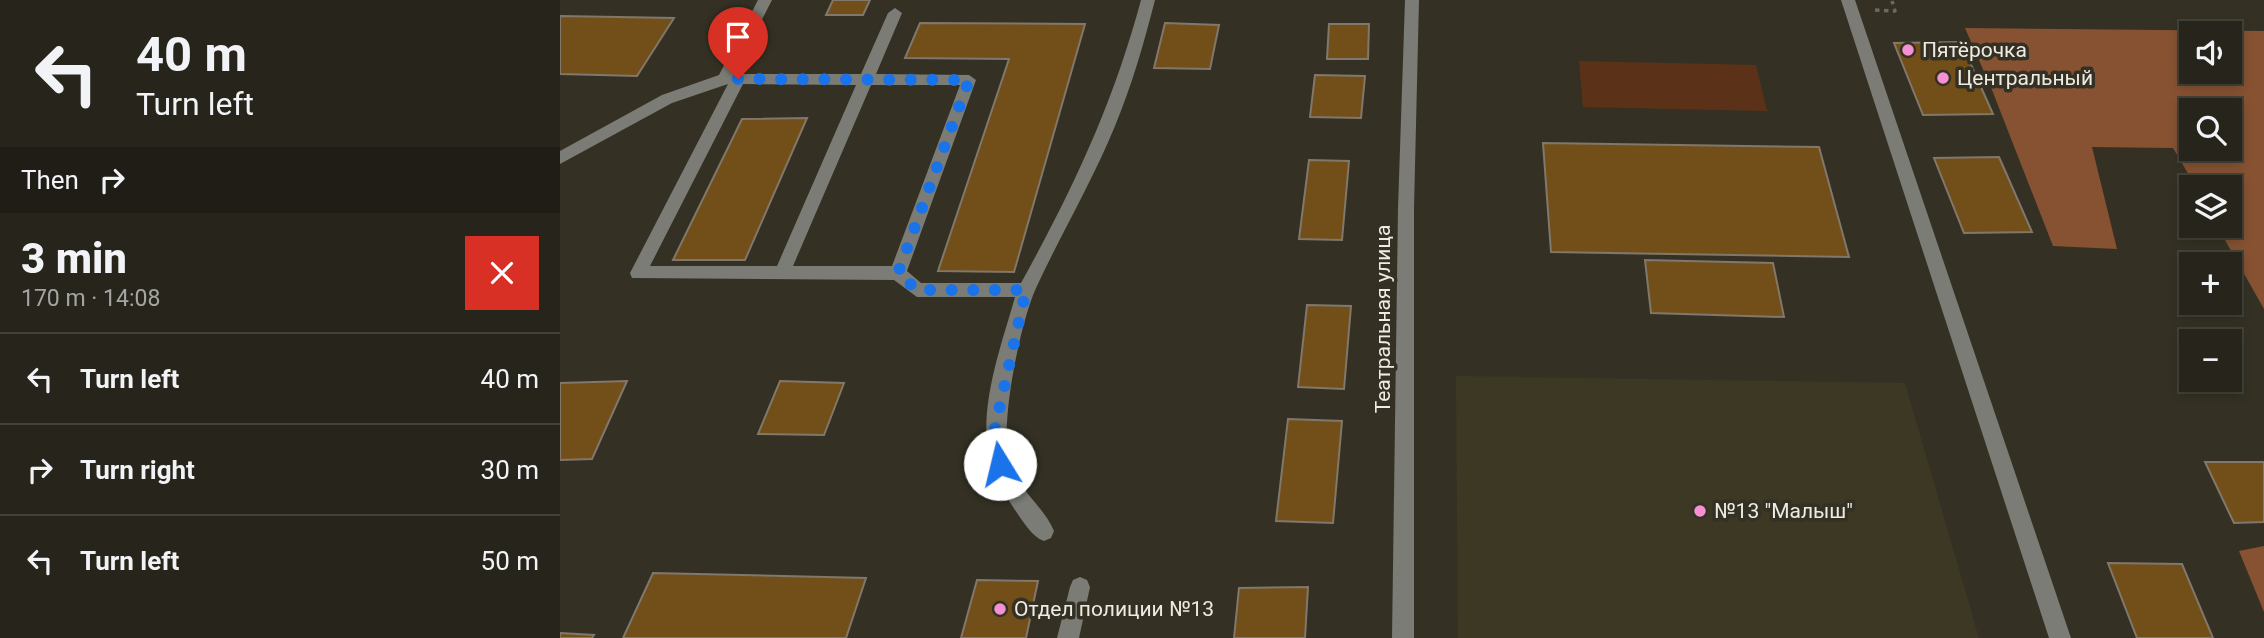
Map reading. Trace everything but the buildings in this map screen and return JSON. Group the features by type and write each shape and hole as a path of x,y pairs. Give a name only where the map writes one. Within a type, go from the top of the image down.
{"street":[{"path":"765,0 731,79 638,273 898,273 917,290 1026,290"},
{"path":"1044,531 1026,509 1000,464 995,428 1026,290 1070,208 1109,123 1131,66 1148,0"},
{"name":"Театральная улица","path":"1403,638 1406,208 1412,0"},
{"path":"1848,0 2060,638"},
{"path":"782,273 895,13"},
{"path":"560,158 667,99 731,79 969,80 898,273"},
{"path":"1068,638 1080,587"}],"path":[{"path":"1871,10 1895,11 1892,1"}],"shaded area":[{"path":"1965,28 2179,30 2179,84 2242,84 2242,31 2264,31 2264,309 2242,270 2242,252 2232,252 2224,238 2242,238 2242,175 2189,175 2181,161 2242,161 2242,98 2179,98 2179,158 2173,148 2092,147 2117,249 2053,246"},
{"path":"1579,61 1756,65 1767,111 1583,107"},
{"name":"№13 \"Малыш\"","path":"1456,376 1905,383 1979,638 1458,638"},
{"path":"2264,546 2264,612 2239,551"}],"place":[{"name":"Пятёрочка","path":"1908,50"},
{"name":"Центральный","path":"1943,78"},
{"name":"№13 \"Малыш\"","path":"1700,511"},
{"name":"Отдел полиции №13","path":"1000,609"}],"route":[{"path":"738,79 969,80 898,273 917,290 1026,290 995,428 1000,464"}]}
